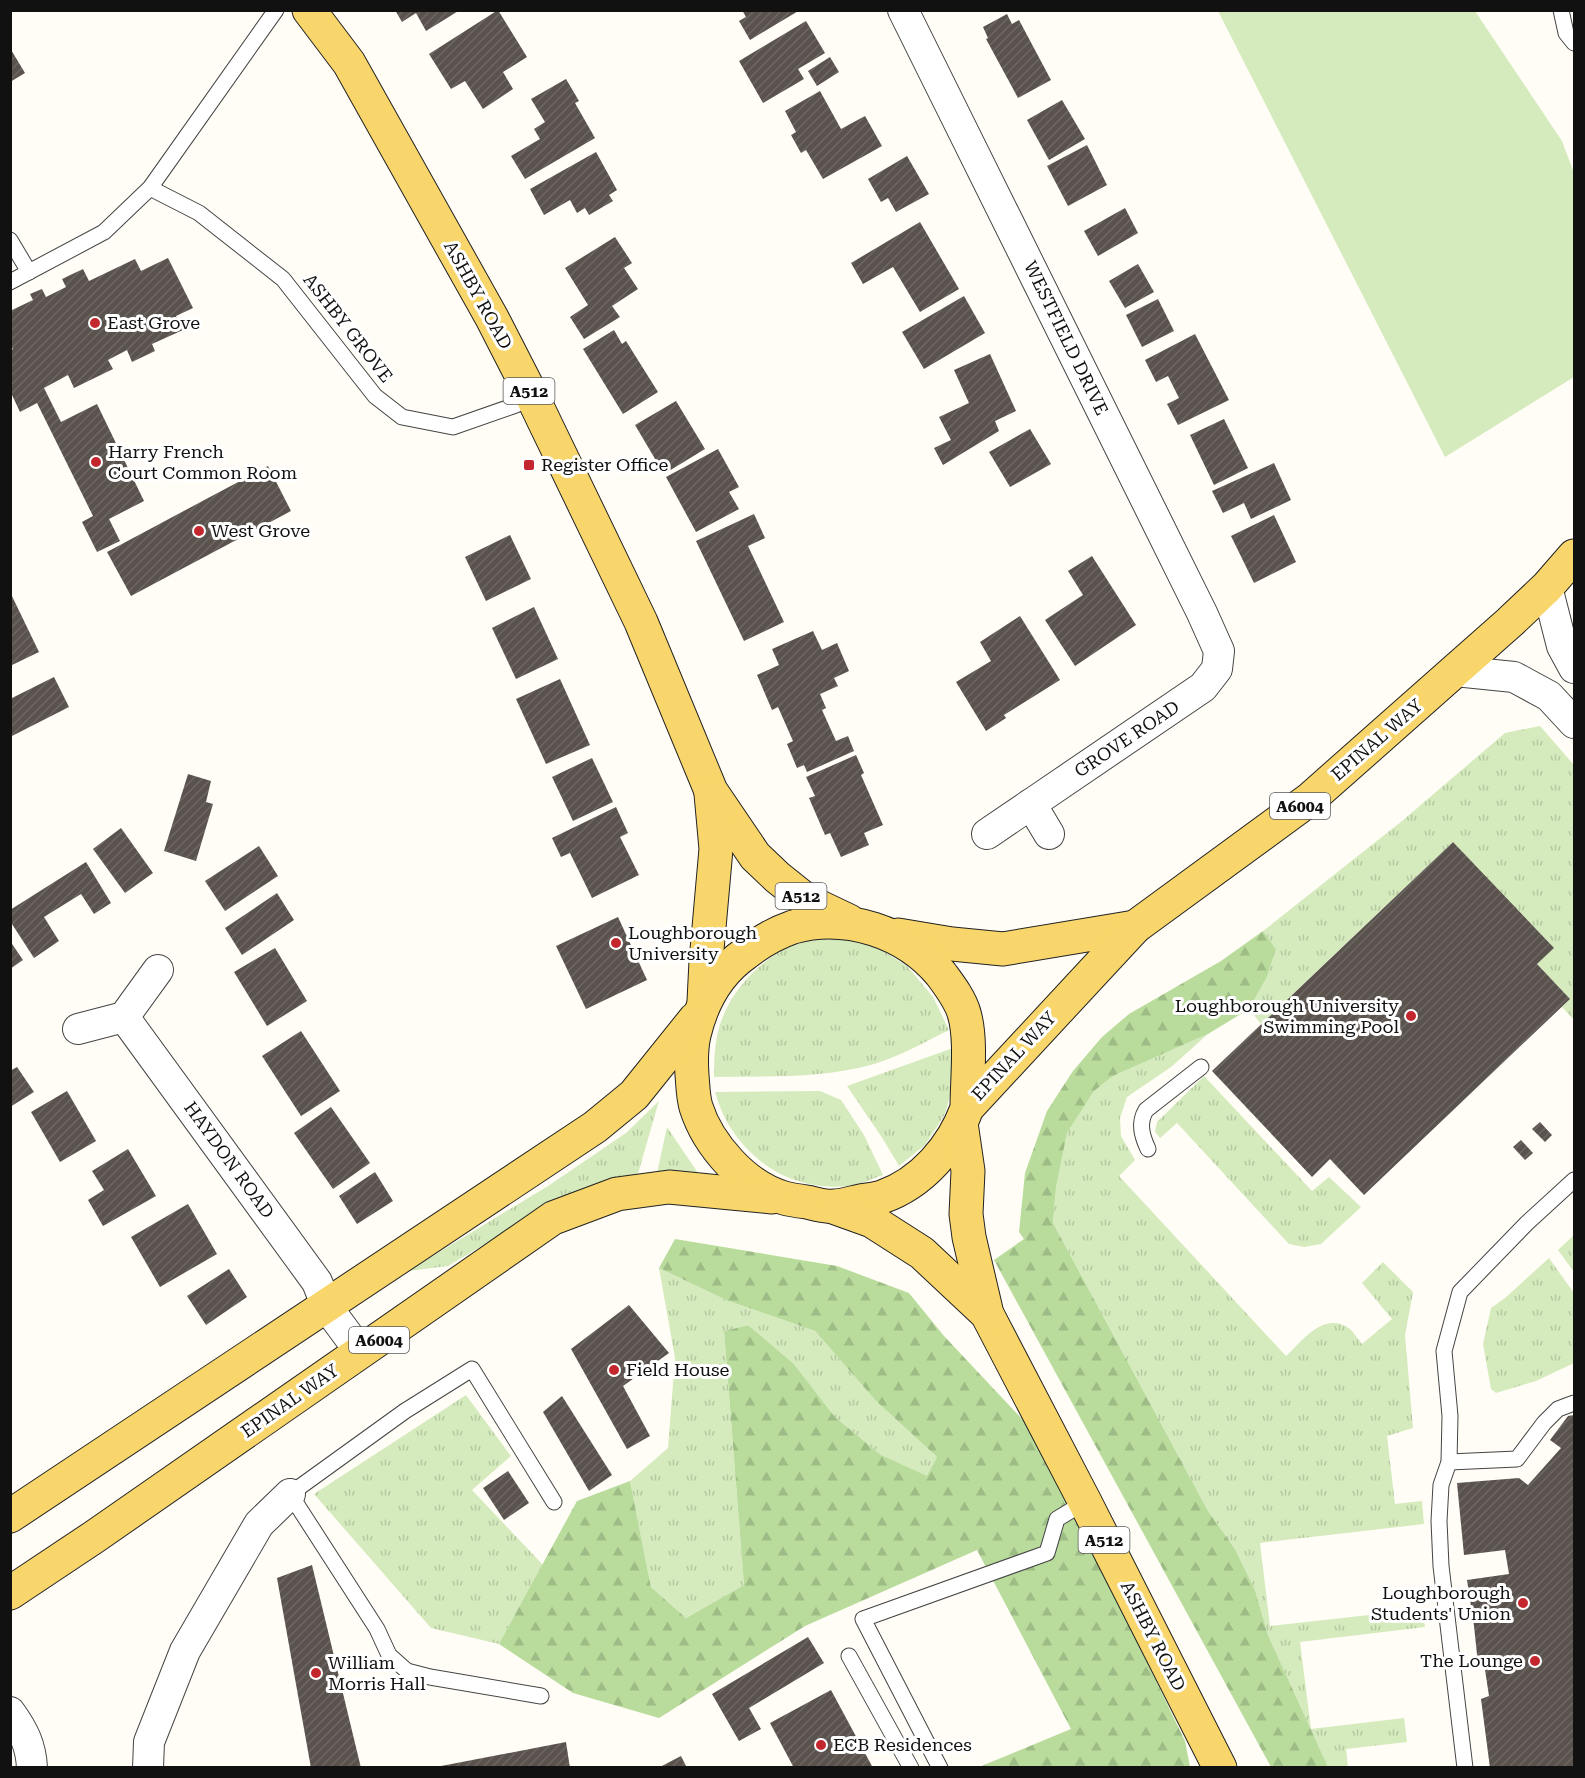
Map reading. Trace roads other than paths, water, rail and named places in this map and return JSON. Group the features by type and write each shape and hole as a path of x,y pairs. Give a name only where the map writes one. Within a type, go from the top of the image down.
{"main road":[{"name":"ASHBY ROAD","path":"309,10 350,63 492,318 641,622 711,791 755,856 777,877 807,901 910,946 932,964 948,984 964,1011 968,1032 964,1115 968,1171 966,1214 987,1314 1220,1767"},
{"name":"EPINAL WAY","path":"831,1207 882,1197 918,1177 942,1153 964,1115 1135,927 1310,799 1455,671 1547,586 1575,556"},
{"name":"ASHBY ROAD","path":"702,1007 716,849 711,791"},
{"path":"10,1516 595,1127 634,1095 702,1007 714,985 736,959 763,940 794,927 826,922 870,928"},
{"name":"EPINAL WAY","path":"870,928 952,944 1003,949 1135,927"},
{"path":"702,1007 691,1049 693,1089 703,1125 717,1149 736,1169 757,1185 783,1198 831,1207"},
{"name":"EPINAL WAY","path":"10,1593 94,1538 553,1218 617,1194 669,1186 783,1198"},
{"name":"ASHBY ROAD","path":"831,1207 872,1221 922,1253 987,1314"}],"street":[{"name":"WESTFIELD DRIVE","path":"903,10 1202,613 1219,651 1217,669"},
{"path":"1547,586 1562,646 1575,668"},
{"name":"GROVE ROAD","path":"987,834 1203,687 1217,669"},
{"path":"1455,671 1514,677 1549,696 1575,723"},
{"path":"1031,804 1049,834"},
{"path":"78,1029 124,1017 158,970"},
{"name":"HAYDON ROAD","path":"124,1017 317,1282 327,1307 361,1353"},
{"path":"148,1767 149,1742 185,1651 259,1524 290,1494"},
{"path":"10,1712 22,1729 32,1767"}],"lane":[{"path":"10,282 104,232 150,188 276,10"},
{"path":"1561,10 1566,33 1575,43"},
{"name":"ASHBY GROVE","path":"150,188 199,213 283,279 375,396 402,417 453,427 516,405 531,394"},
{"path":"10,240 29,272"},
{"path":"1148,1149 1143,1138 1142,1116 1153,1103 1201,1067"},
{"path":"1465,1767 1441,1566 1439,1521 1441,1485 1449,1462 1450,1416 1444,1351 1460,1292 1527,1223 1575,1180"},
{"path":"541,1696 407,1671 389,1655 378,1629 290,1494 405,1411 472,1369 554,1502"},
{"path":"1449,1462 1517,1459 1544,1423 1558,1409 1575,1403"},
{"path":"940,1767 864,1619 1047,1553 1057,1519 1085,1502"},
{"path":"849,1656 911,1767"}],"place":[{"name":"East Grove","path":"95,323"},
{"name":"Harry French Court Common Room","path":"96,462"},
{"name":"Register Office","path":"529,465"},
{"name":"West Grove","path":"199,531"},
{"name":"Loughborough University","path":"616,943"},
{"name":"Loughborough University Swimming Pool","path":"1411,1016"},
{"name":"Field House","path":"614,1370"},
{"name":"Loughborough Students' Union","path":"1523,1603"},
{"name":"The Lounge","path":"1535,1661"},
{"name":"William Morris Hall","path":"316,1673"},
{"name":"ECB Residences","path":"821,1745"}]}
